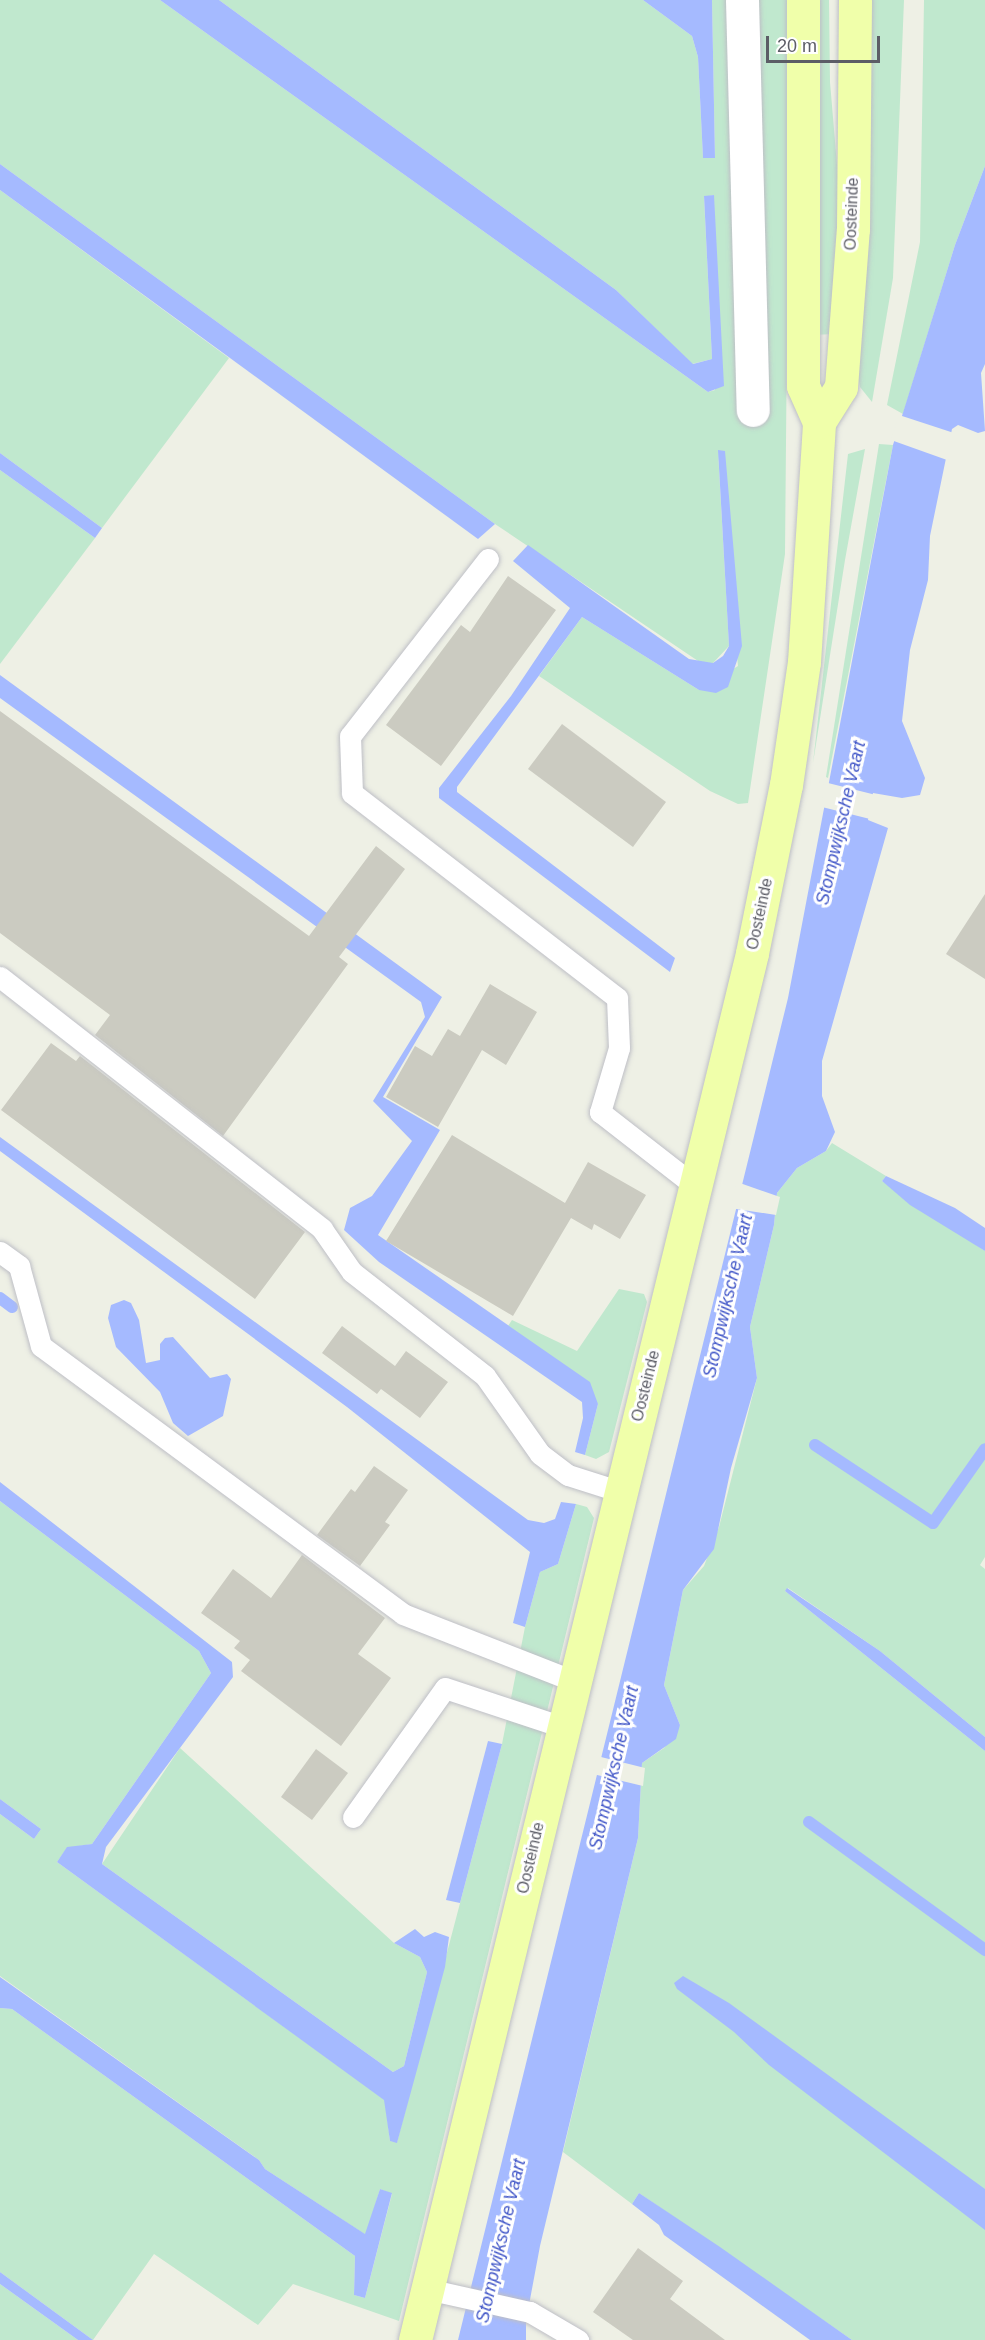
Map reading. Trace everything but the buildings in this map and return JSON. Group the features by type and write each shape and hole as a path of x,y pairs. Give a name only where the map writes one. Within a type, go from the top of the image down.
{"main road":[{"name":"Oosteinde","path":"415,2340 752,953 786,786 804,662 819,422 803,386 803,0"},
{"name":"Oosteinde","path":"819,422 841,387 853,229 855,0"}],"street":[{"path":"742,0 753,410"}],"lane":[{"path":"488,559 350,736 352,793 617,998 618,1048 600,1112 694,1186"},
{"path":"0,977 322,1229 352,1272 485,1376 540,1454 568,1475 621,1492"},
{"path":"0,1252 19,1266 41,1346 403,1614 574,1681"},
{"path":"353,1816 445,1688 563,1727"},
{"path":"427,2289 530,2312 578,2340"}],"green space":[{"path":"0,0 160,0 708,392 715,390 714,195 704,197 712,359 692,364 616,290 219,0 643,0 692,36 698,57 703,158 715,158 712,0 728,0 746,421 764,422 750,0 790,0 785,554 748,803 738,804 710,791 539,676 582,617 699,690 738,666 718,451 729,646 713,663 701,663 495,524 0,164"},
{"path":"816,0 829,0 830,82 842,224 833,334 813,335"},
{"path":"868,0 904,0 893,278 872,402 860,387 857,370"},
{"path":"924,0 985,0 985,166 955,245 903,414 887,405 920,242"},
{"path":"0,190 229,358 102,528 0,453"},
{"path":"879,444 893,445 828,778 826,777"},
{"path":"865,449 845,560 813,763 848,454"},
{"path":"0,470 95,538 0,664"},
{"path":"832,1143 886,1176 882,1181 985,1251 985,1557 980,1565 985,1569 985,1737 880,1651 788,1588 785,1591 985,1751 985,2340 852,2340 639,2193 632,2204 563,2152 638,1838 642,1763 664,1748 680,1725 664,1685 683,1590 704,1566 719,1527 757,1378 750,1327 774,1225 777,1193 797,1168 826,1151"},
{"path":"619,1289 644,1294 647,1302 609,1452 596,1459 585,1455 598,1404 508,1326 512,1320 577,1351"},
{"path":"0,1501 199,1651 211,1673 92,1844 67,1848 57,1862 385,2100 390,2141 397,2142 502,1744 525,1627 540,1572 558,1564 576,1504 587,1507 594,1518 399,2321 293,2284 258,2325 154,2254 93,2340 0,2272 0,2008 12,2009 355,2256 354,2295 365,2298 392,2194 380,2189 366,2235 265,2169 259,2160 0,1976 0,1814 34,1839 41,1829 0,1799"},
{"path":"180,1748 394,1943 420,1957 427,1972 404,2066 393,2072 102,1864"},
{"path":"0,2284 78,2340 0,2340"}],"water":[{"path":"160,0 219,0 616,290 693,364 712,359 704,196 714,195 724,386 708,392"},
{"path":"643,0 712,0 715,158 703,158 698,57 692,36"},
{"path":"0,164 495,524 478,539 0,190"},
{"name":"Stompwijksche Vaart","path":"985,166 985,364 981,373 985,431 978,433 958,425 952,429 930,536 928,580 910,650 902,721 925,778 920,795 902,798 873,793 868,820 888,828 822,1061 822,1096 835,1132 826,1151 797,1168 777,1193 774,1225 750,1327 757,1378 731,1468 714,1549 683,1590 664,1685 680,1725 676,1739 642,1763 638,1838 540,2246 526,2321 526,2340 458,2340 788,998 893,445 955,245"},
{"path":"718,450 725,451 742,646 728,687 716,693 699,690 582,617 457,787 457,792 675,958 670,972 439,798 439,788 511,696 570,608 513,561 528,545 689,659 713,663 723,656 729,646"},
{"path":"0,453 102,528 95,538 0,470"},
{"path":"0,675 442,997 383,1097 440,1130 378,1235 590,1382 598,1404 585,1455 575,1452 583,1418 582,1402 379,1262 344,1230 350,1208 372,1196 412,1141 373,1101 425,1017 421,1002 0,698"},
{"path":"0,1137 528,1520 544,1523 555,1519 561,1502 576,1504 558,1564 540,1572 525,1627 513,1623 530,1552 347,1407 0,1151"},
{"path":"886,1176 955,1208 985,1228 985,1251 910,1205 882,1181"},
{"path":"124,1300 131,1303 139,1320 146,1363 160,1360 160,1344 165,1338 173,1337 210,1378 227,1374 231,1379 223,1416 188,1436 173,1423 160,1392 116,1347 108,1318 111,1305"},
{"path":"0,1482 232,1662 233,1677 106,1847 102,1864 393,2072 404,2066 427,1972 420,1957 394,1943 415,1929 424,1937 435,1932 449,1937 445,1967 397,2143 390,2141 384,2100 57,1862 67,1847 92,1844 211,1673 199,1651 0,1501"},
{"path":"787,1588 880,1651 985,1737 985,1751 785,1591"},
{"path":"488,1741 502,1744 460,1903 446,1900"},
{"path":"0,1799 41,1829 34,1839 0,1814"},
{"path":"683,1976 729,2003 985,2189 985,2230 769,2065 734,2032 677,1989 674,1983"},
{"path":"0,1977 259,2160 265,2169 365,2234 380,2189 392,2193 365,2298 354,2295 355,2256 12,2009 0,2008"},
{"path":"639,2193 852,2340 810,2340 664,2235 659,2225 632,2204"},
{"path":"0,2272 93,2340 78,2340 0,2284"}],"pier":[{"path":"899,415 954,433 947,460 891,440"},
{"path":"824,782 876,795 870,819 822,807"},
{"path":"737,1182 780,1197 776,1215 730,1208"},
{"path":"597,1756 645,1768 643,1786 593,1774"}],"waterway":[{"path":"0,1298 12,1307"},
{"path":"815,1445 933,1523 985,1449"},
{"path":"809,1822 985,1950"}]}
